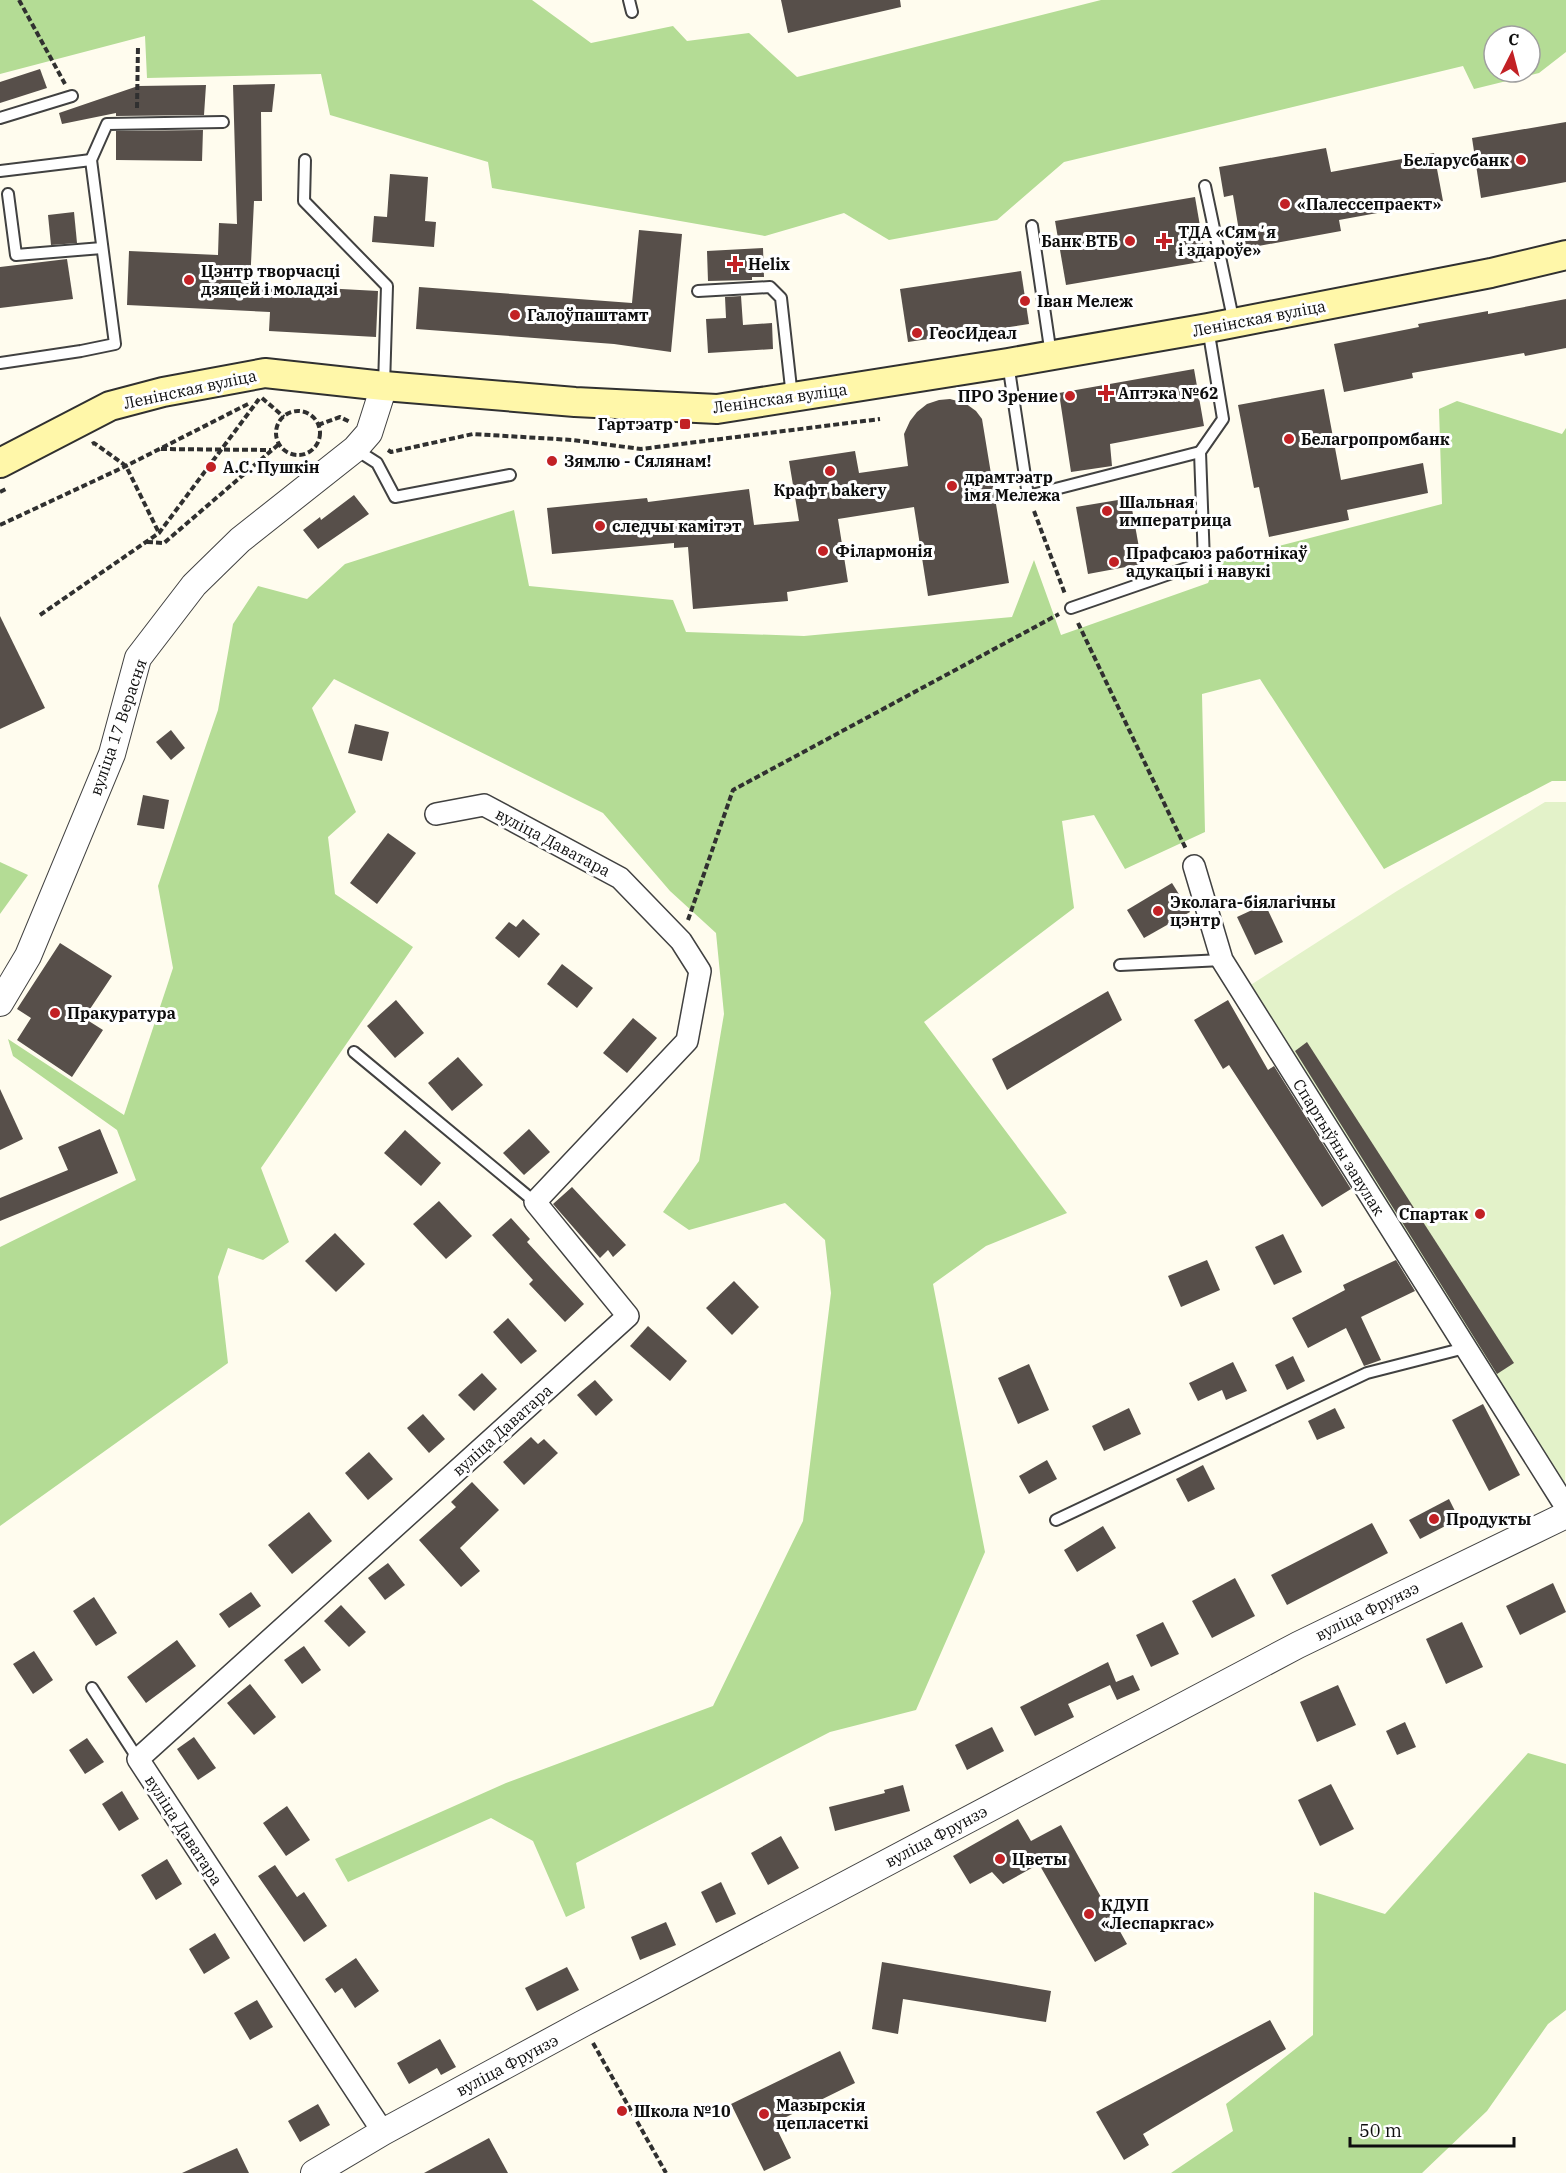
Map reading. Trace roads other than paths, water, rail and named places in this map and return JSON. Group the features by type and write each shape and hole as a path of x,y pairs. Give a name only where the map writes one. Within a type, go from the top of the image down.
{"main road":[{"name":"Ленінская вуліца","path":"5,475 110,406 164,392 265,373 384,386 575,402 717,409 1051,356 1221,326 1491,273 1566,255"}],"street":[{"path":"362,441 384,386"},
{"name":"вуліца 17 Верасня","path":"0,1003 28,956 112,754 138,658 194,585 240,540 362,441"},
{"name":"вуліца Даватара","path":"382,2132 138,1759 628,1316 535,1202 687,1041 700,971 681,941 620,878 484,805 436,814"},
{"name":"Спартыўны завулак","path":"1194,866 1222,960 1566,1507"},
{"name":"вуліца Фрунзэ","path":"314,2173 382,2132 582,2024 1298,1645 1566,1515"}],"lane":[{"path":"628,0 632,12"},
{"path":"0,118 72,96"},
{"path":"0,363 115,344 91,160 107,124 223,122"},
{"path":"0,171 91,160"},
{"path":"305,160 304,201 387,286 384,386"},
{"path":"1071,608 1204,562 1200,452 1223,419 1221,326 1205,186"},
{"path":"8,194 16,255 102,248"},
{"path":"1032,226 1051,356"},
{"path":"698,291 770,287 781,298 792,397"},
{"path":"1008,363 1028,496 1200,452"},
{"path":"362,441 378,463 394,497 510,475"},
{"path":"1120,965 1222,960"},
{"path":"354,1052 535,1202"},
{"path":"1056,1520 1367,1373 1465,1348"},
{"path":"92,1688 138,1759"}],"place":[{"name":"Беларусбанк","path":"1521,160"},
{"name":"«Палессепраект»","path":"1285,204"},
{"name":"Банк ВТБ","path":"1130,241"},
{"name":"ТДА «Сямʼя і здароўе»","path":"1164,241"},
{"name":"Helix","path":"735,264"},
{"name":"Цэнтр творчасці дзяцей і моладзі","path":"189,280"},
{"name":"Іван Мележ","path":"1025,301"},
{"name":"Галоўпаштамт","path":"515,315"},
{"name":"ГеосИдеал","path":"917,333"},
{"name":"Аптэка №62","path":"1106,393"},
{"name":"ПРО Зрение","path":"1070,396"},
{"name":"Гартэатр","path":"685,424"},
{"name":"Белагропромбанк","path":"1289,439"},
{"name":"Зямлю - Сялянам!","path":"552,461"},
{"name":"А.С. Пушкін","path":"211,467"},
{"name":"Крафт bakery","path":"830,471"},
{"name":"драмтэатр імя Мележа","path":"952,486"},
{"name":"Шальная императрица","path":"1107,511"},
{"name":"следчы камітэт","path":"600,526"},
{"name":"Філармонія","path":"823,551"},
{"name":"Прафсаюз работнікаў адукацыі і навукі","path":"1114,562"},
{"name":"Эколага-біялагічны цэнтр","path":"1158,911"},
{"name":"Пракуратура","path":"55,1013"},
{"name":"Спартак","path":"1480,1214"},
{"name":"Продукты","path":"1434,1519"},
{"name":"Цветы","path":"1000,1859"},
{"name":"КДУП «Леспаркгас»","path":"1089,1914"},
{"name":"Школа №10","path":"622,2111"},
{"name":"Мазырскія цепласеткі","path":"764,2114"}]}
